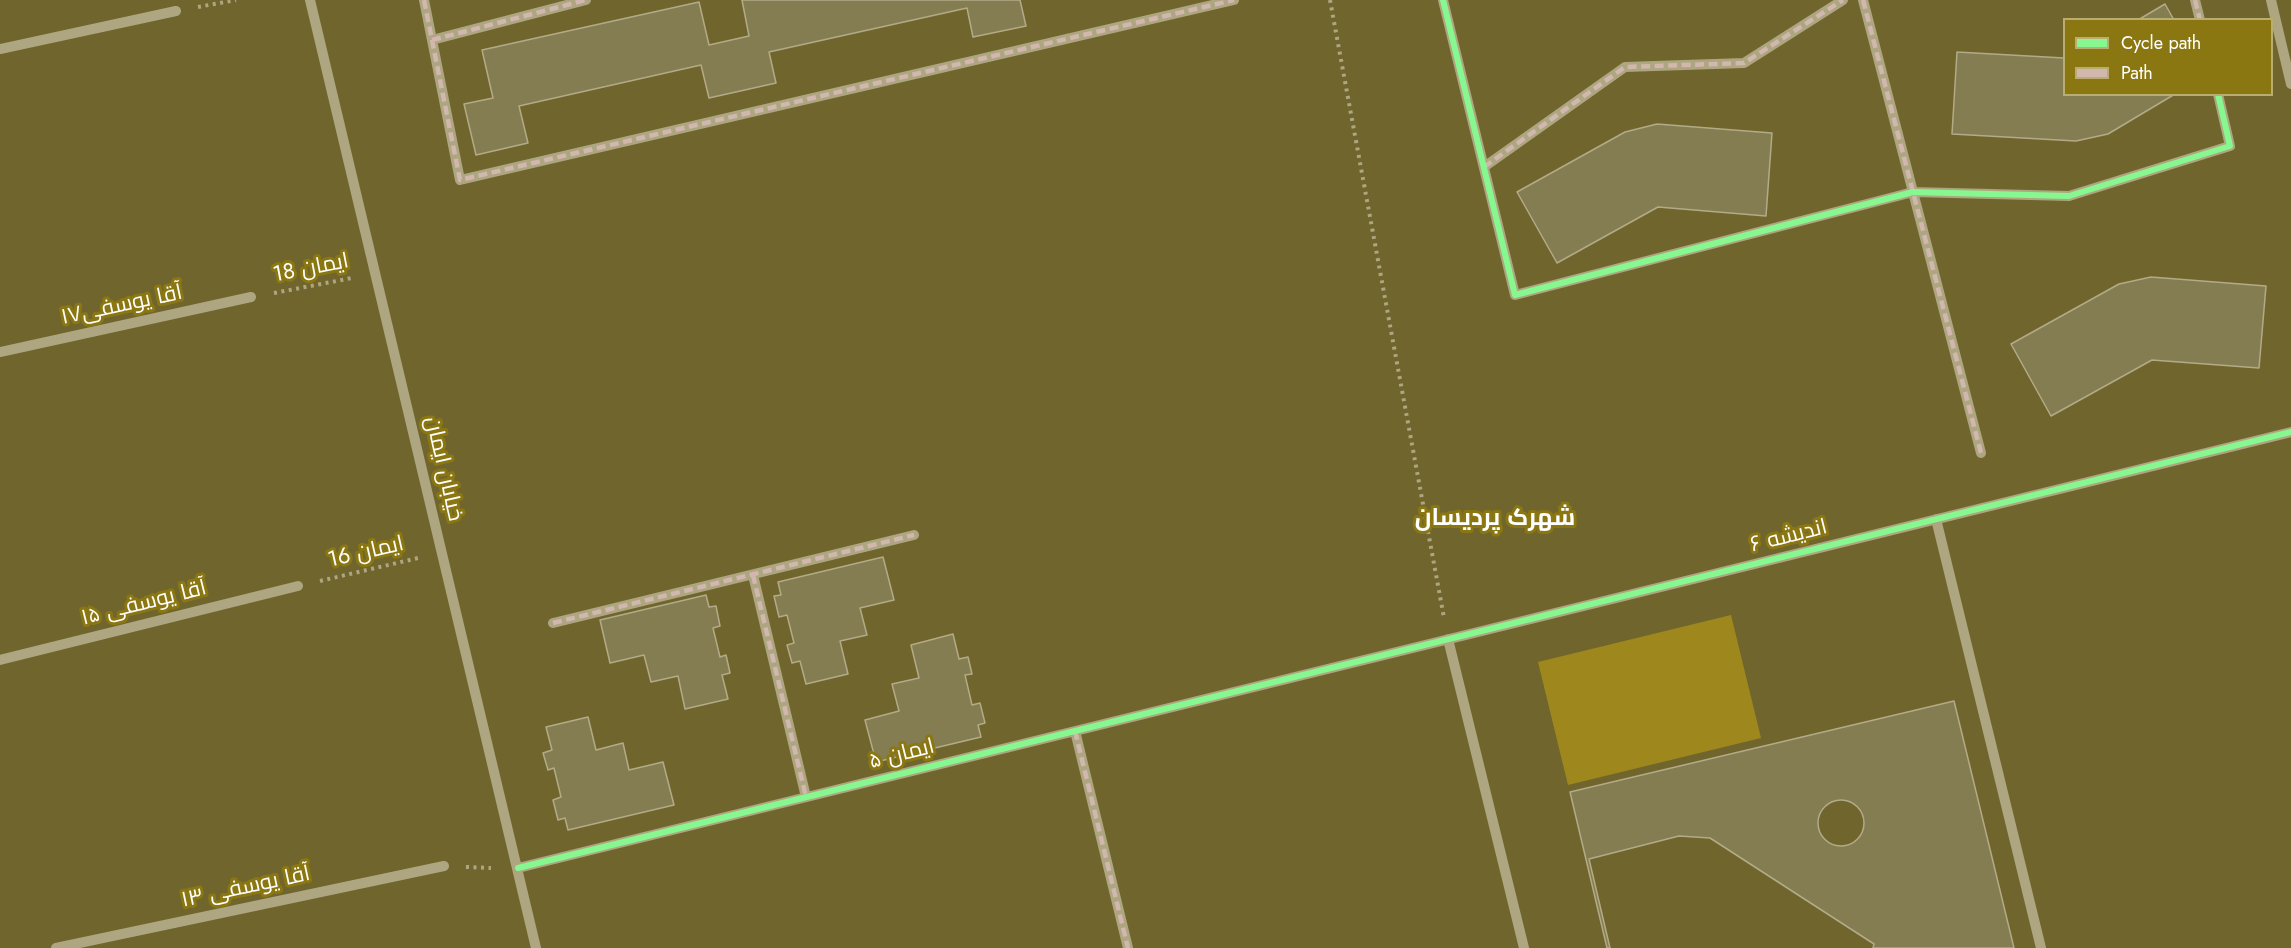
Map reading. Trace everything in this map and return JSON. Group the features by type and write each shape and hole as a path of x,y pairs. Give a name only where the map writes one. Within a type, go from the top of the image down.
{"street":[{"name":"خیابان ایمان","path":"310,0 536,948"},
{"path":"424,0 460,180 1234,0"},
{"path":"432,40 586,0"},
{"path":"1443,0 1515,295 1913,192 2069,196 2230,146 2218,96"},
{"path":"1484,166 1625,68 1744,63 1843,0"},
{"path":"1863,0 1981,453"},
{"path":"2195,0 2200,18"},
{"path":"2271,0 2291,84"},
{"path":"0,49 176,11"},
{"name":"آقا یوسفی۱۷","path":"0,352 251,297"},
{"name":"اندیشه ۶","path":"1295,678 2291,432"},
{"path":"1936,519 2041,948"},
{"path":"553,623 914,535"},
{"path":"753,575 806,797"},
{"name":"آقا یوسفی ۱۵","path":"0,660 298,586"},
{"path":"1448,639 1524,948"},
{"name":"ایمان ۵","path":"518,868 1295,678"},
{"path":"1075,731 1128,948"},
{"name":"آقا یوسفی ۱۳","path":"56,948 444,866"}],"path":[{"path":"176,11 236,0"},
{"path":"1330,0 1448,639"},
{"path":"444,866 518,868"}],"shaded area":[{"path":"1731,615 1761,738 1568,785 1538,662"}],"building":[{"path":"742,0 1020,0 1026,26 973,37 967,8 769,52 776,83 709,98 701,65 519,106 528,143 476,155 464,104 493,98 482,50 699,2 709,45 749,36"},
{"path":"2165,4 2173,18 2141,18"},
{"path":"1957,52 2063,58 2063,96 2172,96 2108,134 2076,141 1952,134"},
{"path":"1657,124 1772,133 1766,216 1658,207 1557,263 1517,192 1625,132"},
{"path":"2151,277 2266,286 2259,368 2152,360 2051,416 2011,344 2119,284"},
{"path":"883,557 894,600 860,608 867,635 840,641 848,674 806,684 800,661 792,663 787,645 794,643 787,615 779,617 774,596 781,595 778,582"},
{"path":"706,595 709,607 716,606 720,626 713,628 720,657 726,655 730,673 722,675 728,699 685,709 678,676 651,682 644,655 610,663 600,620"},
{"path":"953,634 959,659 968,657 972,674 965,675 972,705 980,703 985,723 978,725 981,737 876,762 865,720 899,711 892,684 919,678 911,645"},
{"path":"1954,701 2014,948 1873,948 1874,944 1710,838 1679,836 1589,859 1610,948 1607,948 1570,792"},
{"path":"588,717 596,750 623,743 629,770 663,762 674,805 568,830 565,818 558,820 553,800 561,797 554,768 548,770 543,753 552,750 546,727"},
{"path":"1841,800 1857,807 1864,823 1857,839 1841,846 1825,839 1818,823 1825,807"}],"marked path":[{"path":"424,0 460,180 1234,0"},
{"path":"432,40 586,0"},
{"path":"1484,167 1625,67 1744,63 1843,0"},
{"path":"1863,0 1981,453"},
{"path":"2195,0 2200,18"},
{"path":"553,623 914,535"},
{"path":"753,575 806,797"},
{"path":"1075,731 1128,948"}],"cycle path":[{"path":"1443,0 1515,295 1913,192 2069,196 2230,146 2218,96"},
{"path":"518,868 2291,432"}],"district":[{"name":"شهرک پردیسان","path":"1495,519"}]}
